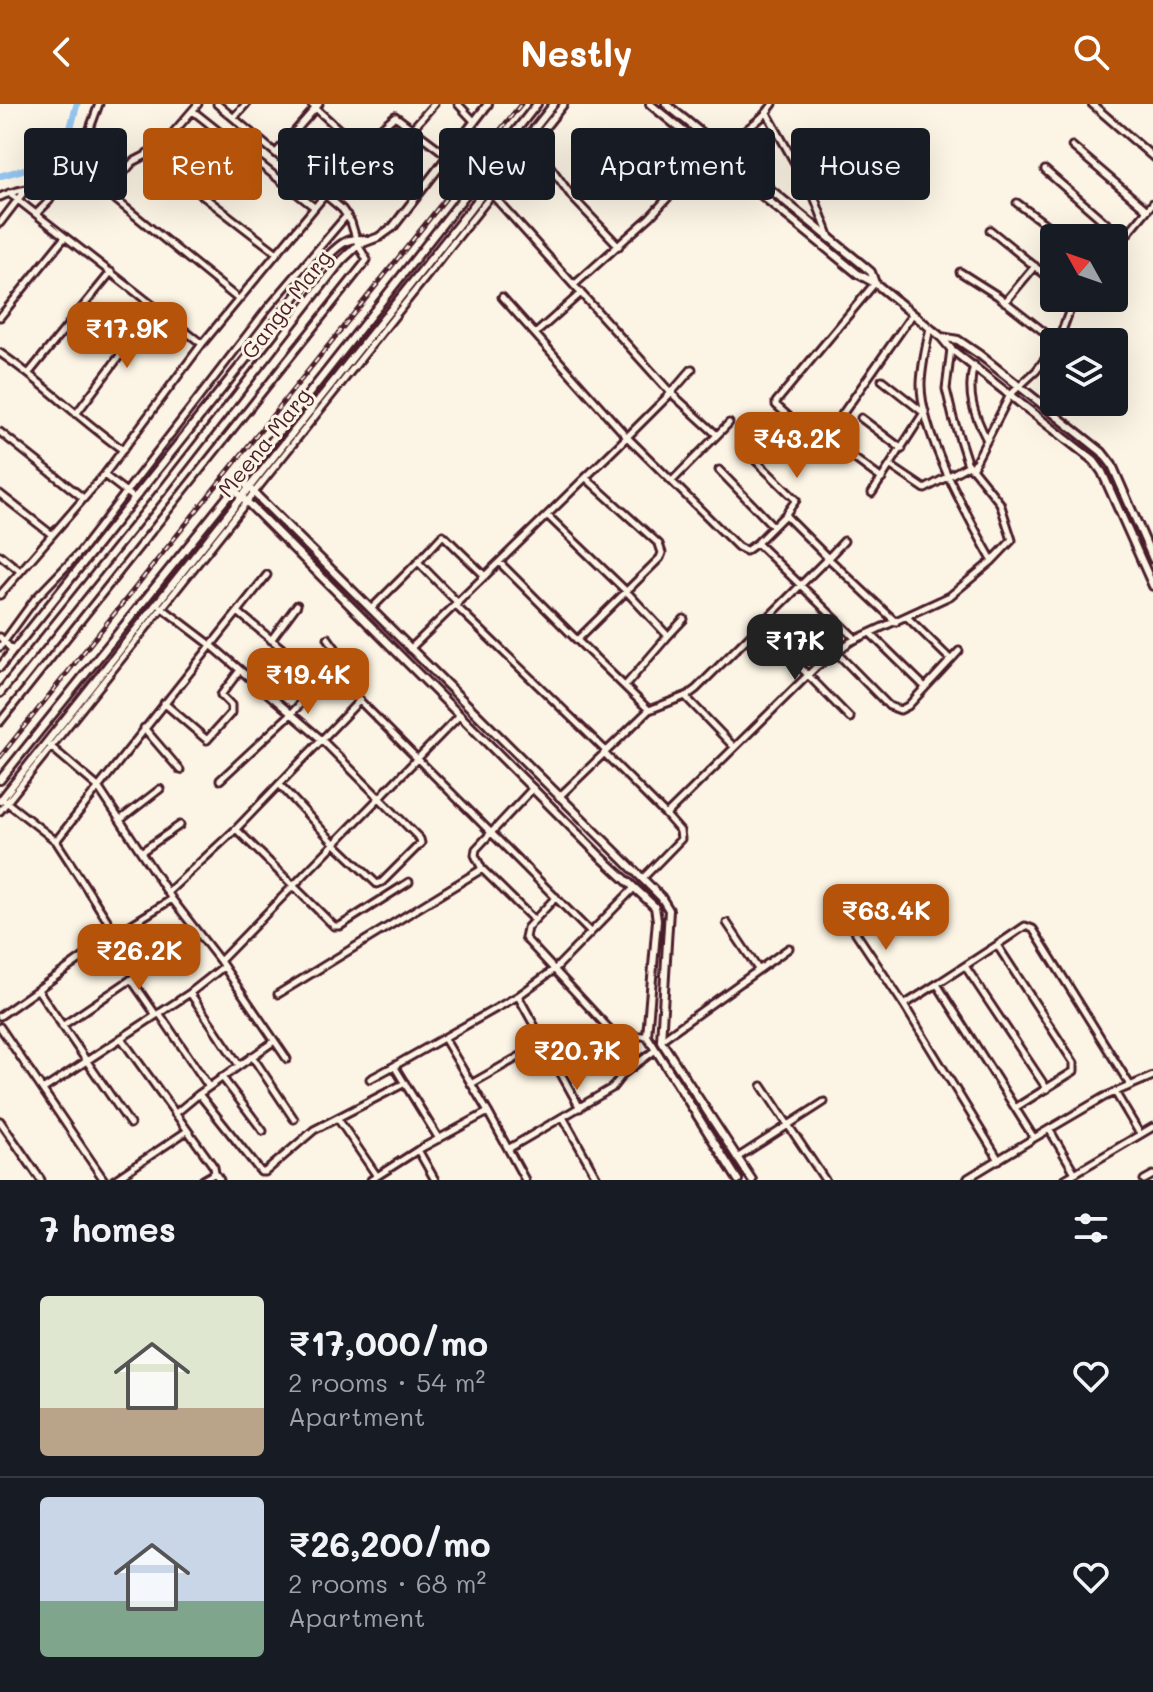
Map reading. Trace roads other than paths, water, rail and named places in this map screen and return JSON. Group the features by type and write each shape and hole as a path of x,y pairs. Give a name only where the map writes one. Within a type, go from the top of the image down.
{"street":[{"path":"90,128 99,104"},
{"path":"178,128 198,104"},
{"path":"217,104 276,153 315,105 338,128"},
{"path":"234,117 246,104"},
{"path":"380,128 392,117 400,117 413,128 434,104"},
{"path":"458,104 474,121"},
{"path":"468,128 488,104"},
{"name":"Meena Marg","path":"518,128 537,104"},
{"name":"Meena Marg","path":"537,128 554,104"},
{"path":"545,128 564,104"},
{"path":"650,104 679,128"},
{"path":"666,104 695,128"},
{"path":"746,128 767,113 773,104"},
{"path":"1092,104 1153,157"},
{"path":"193,111 314,207"},
{"path":"767,113 815,199 831,239"},
{"path":"423,136 439,149"},
{"path":"1072,146 1147,210"},
{"path":"127,169 143,156"},
{"path":"423,187 439,166"},
{"path":"1045,170 1107,224"},
{"path":"555,173 573,198 619,246"},
{"path":"0,197 24,189"},
{"path":"0,223 24,192"},
{"path":"9,193 202,344"},
{"path":"775,193 871,272 875,283"},
{"path":"37,213 50,200"},
{"path":"117,200 238,299"},
{"path":"208,200 277,253"},
{"path":"0,595 104,475 202,344 320,200"},
{"path":"0,722 365,264 366,257 356,241 347,215 330,200"},
{"name":"Ganga Marg","path":"0,667 328,256 342,242 367,240 386,234 413,200"},
{"name":"Meena Marg","path":"0,780 462,200"},
{"name":"Meena Marg","path":"2,800 484,200"},
{"path":"497,200 671,393 717,435"},
{"path":"574,285 667,200"},
{"path":"767,200 858,274 875,283 941,337 951,349 1094,461 1102,472 1153,586"},
{"path":"1017,203 1045,224"},
{"path":"1128,234 1153,203"},
{"path":"13,651 1,642 35,599 80,552 267,309 347,215"},
{"path":"990,230 1040,270"},
{"path":"0,317 65,237"},
{"name":"Ganga Marg","path":"0,693 356,241"},
{"path":"1005,302 1035,266"},
{"path":"29,373 111,272"},
{"path":"960,272 1040,329"},
{"path":"875,283 776,402 815,440 827,436 912,315"},
{"path":"535,334 581,293"},
{"path":"502,297 627,437 740,549 749,550 796,500 746,451"},
{"path":"76,414 124,350 161,310"},
{"path":"930,328 921,384 925,412 949,477 992,561"},
{"path":"941,337 958,340 1102,452 1112,465 1153,559"},
{"path":"666,815 808,674 856,639 950,596 1012,540 1000,503 971,467 947,399 951,349"},
{"path":"0,353 123,450"},
{"path":"974,365 970,397 987,441"},
{"path":"891,466 921,489 931,488 971,467 1010,395 1040,366"},
{"path":"410,649 586,478 692,369"},
{"path":"882,380 925,412"},
{"path":"872,493 925,412"},
{"path":"861,418 902,449"},
{"path":"672,481 729,423"},
{"path":"0,432 82,497"},
{"path":"839,447 882,479"},
{"path":"719,470 773,526"},
{"path":"104,475 134,498"},
{"path":"577,640 660,558 661,548 586,478"},
{"path":"241,480 661,897 669,910 661,1041 752,1180"},
{"path":"234,489 655,907 657,920 647,1036 738,1180"},
{"path":"0,494 51,534"},
{"path":"547,515 668,636"},
{"path":"785,515 896,622"},
{"path":"371,609 443,535 485,576"},
{"path":"559,797 649,710 696,689 844,541"},
{"path":"757,543 856,639"},
{"path":"0,555 20,571"},
{"path":"370,1079 518,996 555,969 681,839 680,831 666,815 418,562"},
{"path":"499,562 649,710"},
{"path":"56,841 267,575"},
{"path":"148,597 211,645 322,740 421,840 419,846 377,884 279,784"},
{"path":"271,640 297,605"},
{"path":"237,612 320,680"},
{"path":"907,617 951,660"},
{"path":"625,686 684,619"},
{"path":"760,626 850,718"},
{"path":"870,633 925,687"},
{"path":"220,780 291,714 341,656 328,638"},
{"path":"836,652 894,710 903,709 959,651"},
{"path":"164,703 207,740 231,713 231,705 221,695 240,670"},
{"path":"350,691 590,932"},
{"path":"685,696 734,747"},
{"path":"168,892 236,829 360,700"},
{"path":"44,1089 190,993 222,964 293,885 460,715"},
{"path":"144,728 180,770"},
{"path":"36,734 98,787 172,899 222,964 287,1059"},
{"path":"533,788 476,852 482,869 534,920"},
{"path":"120,820 160,789"},
{"path":"0,811 2,800 56,841 116,934"},
{"path":"141,852 180,825"},
{"path":"236,829 334,926 340,926 409,882"},
{"path":"278,994 482,869"},
{"path":"556,897 527,928 525,938 613,1033 647,1036"},
{"path":"0,1016 116,934 172,899"},
{"path":"848,905 850,923 999,1160"},
{"path":"727,923 758,969"},
{"path":"904,1005 1025,926 1033,929 1130,1085"},
{"path":"62,1026 198,934"},
{"path":"997,945 1074,1063 1074,1071 1015,1108"},
{"path":"661,1041 789,948"},
{"path":"965,966 1047,1089"},
{"path":"131,979 209,1087"},
{"path":"937,984 1034,1138"},
{"path":"38,990 130,1124"},
{"path":"190,993 239,1065"},
{"path":"518,996 580,1108"},
{"path":"0,1027 2,1036 44,1089 104,1180"},
{"path":"121,1038 214,1167 220,1180"},
{"path":"444,1038 525,1180"},
{"path":"175,1114 273,1042"},
{"path":"471,1084 544,1043"},
{"path":"508,1149 612,1088 628,1070 654,1051"},
{"path":"252,1056 294,1119"},
{"path":"394,1066 439,1139"},
{"path":"967,1180 1115,1092 1153,1076"},
{"path":"222,1077 263,1131"},
{"path":"199,1094 261,1172 265,1172 314,1130 405,1083"},
{"path":"762,1086 825,1180"},
{"path":"1115,1092 1140,1134"},
{"path":"737,1158 824,1102"},
{"path":"338,1119 374,1178 488,1112"},
{"path":"563,1117 598,1180"},
{"path":"0,1121 41,1180"},
{"path":"1063,1180 1075,1176 1153,1127"},
{"path":"1049,1129 1075,1176"},
{"path":"114,1180 187,1131"},
{"path":"418,1150 435,1180"},
{"path":"203,1180 215,1173"},
{"path":"1144,1180 1153,1175"}],"waterway":[{"path":"0,176 40,165 66,145 77,104"}],"railway":[{"path":"0,757 521,104"}]}
